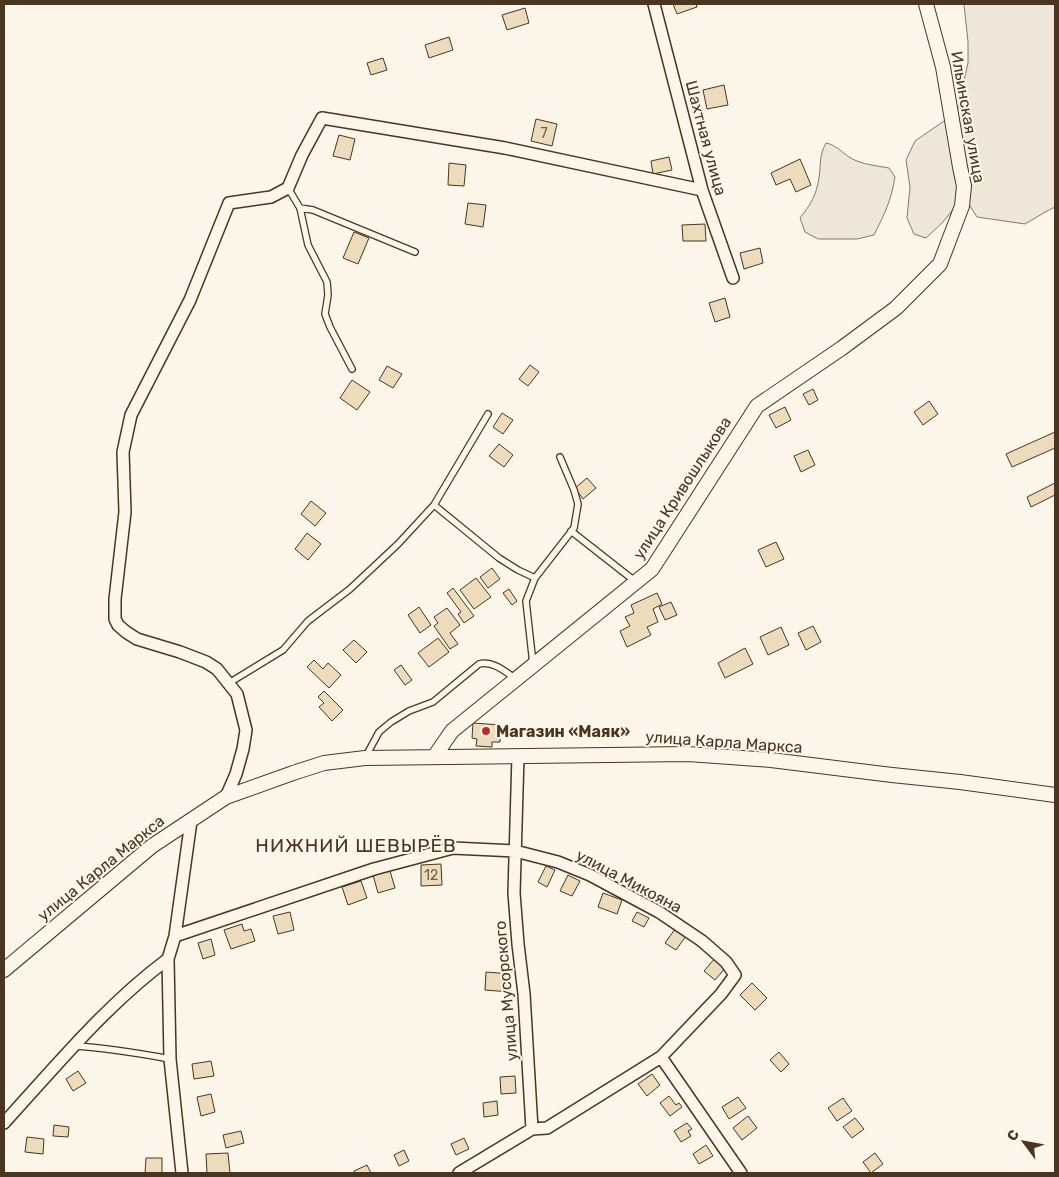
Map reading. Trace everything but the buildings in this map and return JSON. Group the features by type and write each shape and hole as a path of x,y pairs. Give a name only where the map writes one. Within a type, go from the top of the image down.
{"street":[{"name":"Шахтная улица","path":"654,4 702,190 733,278"},
{"name":"Ильинская улица","path":"926,4 943,67 964,186 962,206 940,264"},
{"path":"226,797 236,774 246,730 237,694 217,669 206,662 137,639 118,625 115,619 115,599 125,512 123,452 131,415 190,300 228,203 271,197 288,188 322,118 505,148 702,190"},
{"name":"улица Кривошлыкова","path":"434,758 452,731 652,569 757,406 842,348 896,308 940,264"},
{"name":"улица Карла Маркса","path":"4,970 152,846 226,797 324,763 365,758 688,754 771,760 1055,795"},
{"name":"улица Мусорского","path":"518,756 514,894 524,994 532,1129"},
{"path":"182,1173 170,1059 168,959 175,936 191,821"},
{"name":"улица Микояна","path":"175,936 374,869 453,848 515,851 558,862 582,872 659,912 702,941 726,962 735,975 721,994 661,1057"},
{"path":"4,1123 94,1024 168,959"},
{"path":"459,1173 532,1129 547,1128 661,1057 741,1173"}],"lane":[{"path":"288,188 300,208 308,245 327,282 328,295 324,314 352,369"},
{"path":"300,208 313,210 415,252"},
{"path":"229,683 283,650 308,621 350,589 398,544 434,505 488,414"},
{"path":"533,666 526,601 535,578 574,528 578,504 560,457"},
{"path":"434,505 499,558 535,578"},
{"path":"571,531 636,582"},
{"path":"365,758 380,732 391,722 409,711 433,702 479,664 485,662 517,679"},
{"path":"74,1046 132,1051 170,1059"}],"shaded area":[{"path":"964,4 1055,4 1055,207 1025,224 977,217 970,206 955,207 926,238 914,234 907,218 910,187 906,160 915,141 957,112 968,63"},
{"path":"826,143 857,161 889,168 895,177 887,207 874,235 857,239 818,239 805,232 800,218 815,195 821,156"}],"place":[{"name":"Магазин «Маяк»","path":"486,731"}],"district":[{"name":"НИЖНИЙ ШЕВЫРЁВ","path":"356,845"}]}
